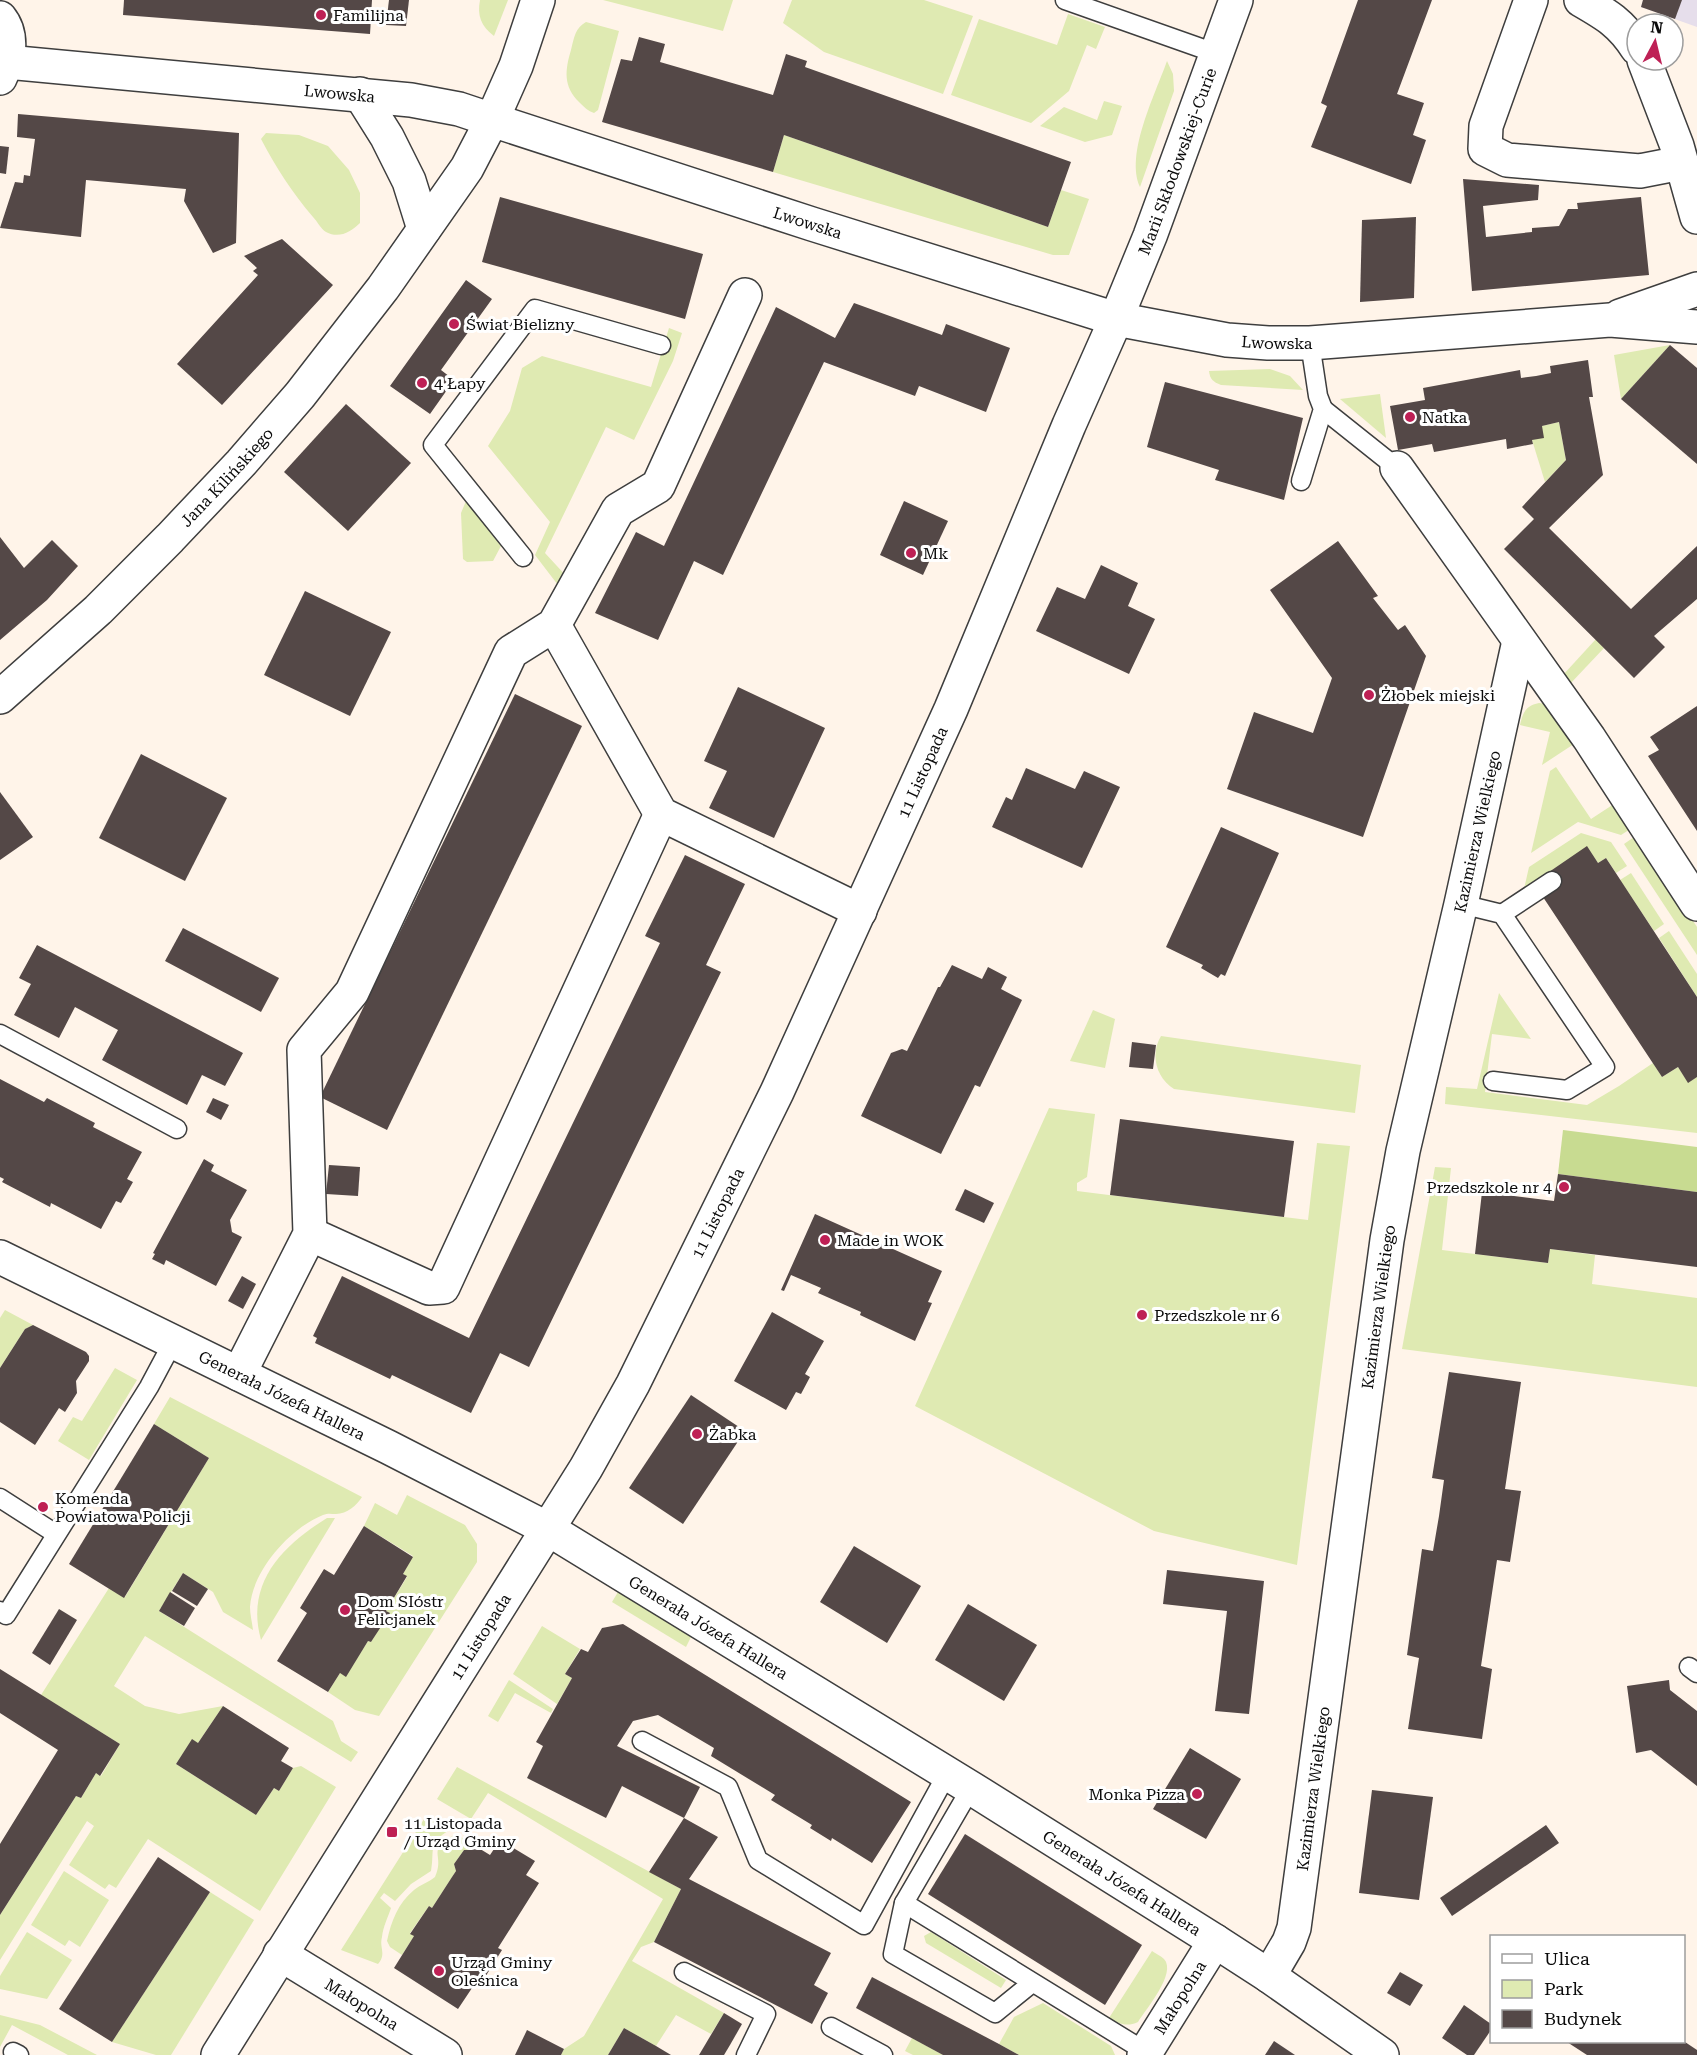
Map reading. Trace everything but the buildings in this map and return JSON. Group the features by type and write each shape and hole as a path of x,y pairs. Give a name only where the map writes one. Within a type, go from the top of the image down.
{"street":[{"name":"Jana Kilińskiego","path":"0,697 98,610 241,463 300,395 383,288 467,168 516,66 538,0"},
{"name":"Marii Skłodowskiej-Curie","path":"1116,320 1236,0"},
{"path":"1531,0 1486,126 1485,149 1507,160 1640,171 1681,163"},
{"path":"1581,0 1609,16 1625,30"},
{"path":"0,18 6,25 7,34 4,70"},
{"name":"Lwowska","path":"4,70 360,94 450,107 1116,320 1227,340 1310,343 1610,320 1697,327"},
{"path":"1649,72 1677,146 1697,217"},
{"path":"360,94 387,137 409,182 424,229"},
{"name":"Lwowska","path":"1610,320 1697,289"},
{"path":"239,1374 310,1234 304,1050 352,992 511,652 554,625 618,510 658,486 745,294"},
{"name":"11 Listopada","path":"218,2055 586,1468 633,1384 777,1092 860,910 951,709 1060,446 1116,320"},
{"path":"1397,468 1589,738 1697,904"},
{"path":"554,625 661,814 860,910"},
{"name":"Kazimierza Wielkiego","path":"1269,1976 1294,1928 1387,1240 1403,1151 1519,641"},
{"path":"310,1234 429,1288 443,1287 661,814"},
{"name":"Generała Józefa Hallera","path":"0,1257 548,1529 1215,1941 1382,2055"},
{"name":"Małopolna","path":"1145,2054 1215,1941"},
{"name":"Małopolna","path":"280,1954 445,2055"}],"lane":[{"path":"1065,0 1215,53"},
{"path":"524,557 433,445 536,309 661,345"},
{"path":"1310,343 1318,396 1323,409 1397,468"},
{"path":"1301,481 1323,409"},
{"path":"1502,914 1552,881"},
{"path":"1461,904 1502,914 1605,1067 1567,1090 1493,1081"},
{"path":"0,1034 177,1129"},
{"path":"0,1611 6,1615 149,1387 173,1342"},
{"path":"0,1498 56,1534"},
{"path":"642,1741 728,1786 758,1860 864,1925 959,1781"},
{"path":"959,1781 904,1903 893,1954 995,2013 1032,1983"},
{"path":"904,1903 1145,2054"},
{"path":"684,1972 766,2014 746,2055"},
{"path":"831,2027 883,2055"}],"shaded area":[{"path":"1643,0 1697,0 1697,27 1685,23 1685,12 1655,12 1641,7"}],"green space":[{"path":"480,0 508,0 494,36 481,20"},
{"path":"603,0 733,0 723,31"},
{"path":"792,0 924,0 973,16 943,94 824,52 783,23"},
{"path":"1068,14 1105,27 1096,49 1087,45 1069,91 1031,123 951,95 979,19 1057,45"},
{"path":"586,22 619,31 598,110 594,113 584,107 574,96 567,78 567,64 574,37 579,27"},
{"path":"1167,61 1173,74 1174,91 1140,187 1136,174 1139,142 1143,124"},
{"path":"1104,101 1122,106 1112,135 1085,142 1040,126 1064,107 1097,120"},
{"path":"266,133 299,135 328,146 349,170 360,193 360,223 349,232 340,235 324,231 285,180 273,160 261,139"},
{"path":"784,135 1048,227 1061,190 1089,199 1069,255 1053,255 773,172"},
{"path":"669,328 682,333 673,361 634,440 606,427 545,553 568,578 561,589 535,555 550,522 488,446 510,411 522,368 542,356 651,387"},
{"path":"1670,345 1621,399 1614,355"},
{"path":"1270,369 1290,376 1303,390 1221,385 1212,380 1209,371"},
{"path":"1380,394 1386,438 1340,399"},
{"path":"1559,422 1566,460 1545,482 1532,440 1542,426"},
{"path":"466,501 501,546 493,561 467,562 463,559 461,513"},
{"path":"1596,639 1604,648 1569,685 1563,675"},
{"path":"1539,703 1546,704 1577,742 1542,765 1550,732 1520,725 1525,711"},
{"path":"1556,767 1591,819 1617,802 1632,828 1621,835 1578,822 1531,853 1550,771"},
{"path":"1581,833 1611,842 1627,866 1616,873 1606,858 1598,863 1587,847 1524,889 1529,867"},
{"path":"1637,835 1697,927 1697,955 1624,844"},
{"path":"1631,873 1664,924 1654,931 1620,880"},
{"path":"1669,931 1697,974 1697,997 1659,938"},
{"path":"1499,993 1531,1039 1492,1034 1485,1092 1587,1105 1653,1063 1662,1077 1678,1067 1688,1082 1697,1077 1697,1133 1445,1104 1446,1087 1477,1089"},
{"path":"1093,1010 1115,1019 1105,1068 1070,1061"},
{"path":"1161,1036 1361,1065 1355,1113 1174,1089 1163,1079 1157,1065 1156,1050"},
{"name":"Przedszkole nr 6","path":"1049,1108 1095,1114 1087,1177 1077,1183 1077,1191 1308,1220 1317,1143 1350,1146 1297,1565 1154,1531 915,1406"},
{"path":"1563,1130 1697,1147 1697,1192 1558,1174"},
{"path":"1435,1167 1451,1168 1442,1250 1548,1263 1550,1249 1595,1255 1592,1284 1697,1298 1697,1387 1402,1349"},
{"path":"5,1310 33,1325 25,1329 0,1368 0,1318"},
{"path":"115,1368 137,1380 89,1460 58,1441 73,1417 82,1421"},
{"path":"170,1397 362,1497 348,1511 340,1514 325,1514 310,1521 275,1552 265,1565 252,1593 250,1607 253,1630 223,1612 213,1592 183,1573 159,1611 333,1721 341,1741 358,1752 351,1762 145,1636 114,1686 145,1706 179,1714 223,1706 198,1743 192,1740 176,1764 256,1815 274,1788 279,1791 293,1768 301,1766 336,1787 260,1911 148,1839 116,1888 109,1884 105,1889 69,1865 94,1826 87,1821 0,1960 0,1915 76,1796 81,1798 96,1773 101,1776 120,1744 41,1695 109,1588 125,1597 209,1458 154,1424"},
{"path":"407,1495 465,1525 477,1544 477,1562 379,1716 355,1710 328,1692 340,1673 346,1676 368,1641 371,1642 389,1613 386,1611 407,1577 403,1574 413,1556 364,1526 375,1503 397,1515"},
{"path":"327,1518 335,1518 261,1640 257,1620 258,1601 271,1568 295,1541"},
{"path":"618,1592 691,1637 686,1647 612,1602"},
{"path":"542,1626 580,1649 565,1674 572,1678 557,1704 513,1674"},
{"path":"509,1680 553,1709 551,1713 515,1693 498,1722 488,1716"},
{"path":"457,1767 681,1889 654,1942 641,1947 632,1961 724,2013 711,2034 676,2015 656,2046 624,2028 608,2055 561,2055 564,2049 584,2036 663,1899 488,1793 471,1819 437,1799"},
{"path":"426,1816 450,1830 438,1839 433,1847 431,1871 411,1884 395,1901 384,1893 380,1898 391,1908 381,1941 381,1960 378,1964 341,1950"},
{"path":"456,1834 472,1844 469,1850 464,1850 454,1864 456,1871 432,1908 429,1906 410,1933 414,1936 402,1955 390,1947 387,1941 396,1913 408,1895 435,1877 438,1869 438,1849"},
{"path":"64,1871 109,1900 80,1947 69,1940 65,1946 31,1925"},
{"path":"210,1892 254,1920 171,2055 156,2055 112,2042"},
{"path":"27,1932 72,1960 47,1999 0,1989 0,1976"},
{"path":"931,1932 1006,1980 1001,1988 926,1943 924,1936"},
{"path":"1152,1951 1164,1959 1167,1965 1164,1982 1153,2000 1138,2022 1123,2024 1109,2018"},
{"path":"1043,2003 1111,2046 1115,2055 1019,2055 999,2044 1014,2017"},
{"path":"0,2015 40,2025 97,2055 68,2055 12,2025 0,2047"},
{"path":"912,2038 943,2055 913,2055 905,2051"}],"place":[{"name":"Familijna","path":"321,15"},
{"name":"Świat Bielizny","path":"454,324"},
{"name":"4 Łapy","path":"422,383"},
{"name":"Natka","path":"1410,417"},
{"name":"Mk","path":"911,553"},
{"name":"Żłobek miejski","path":"1369,695"},
{"name":"Przedszkole nr 4","path":"1564,1187"},
{"name":"Made in WOK","path":"825,1240"},
{"name":"Przedszkole nr 6","path":"1142,1315"},
{"name":"Żabka","path":"697,1434"},
{"name":"Komenda Powiatowa Policji","path":"43,1507"},
{"name":"Dom SIóstr Felicjanek","path":"345,1610"},
{"name":"Monka Pizza","path":"1197,1794"},
{"name":"11 Listopada / Urząd Gminy","path":"392,1832"},
{"name":"Urząd Gminy Oleśnica","path":"439,1971"}]}
